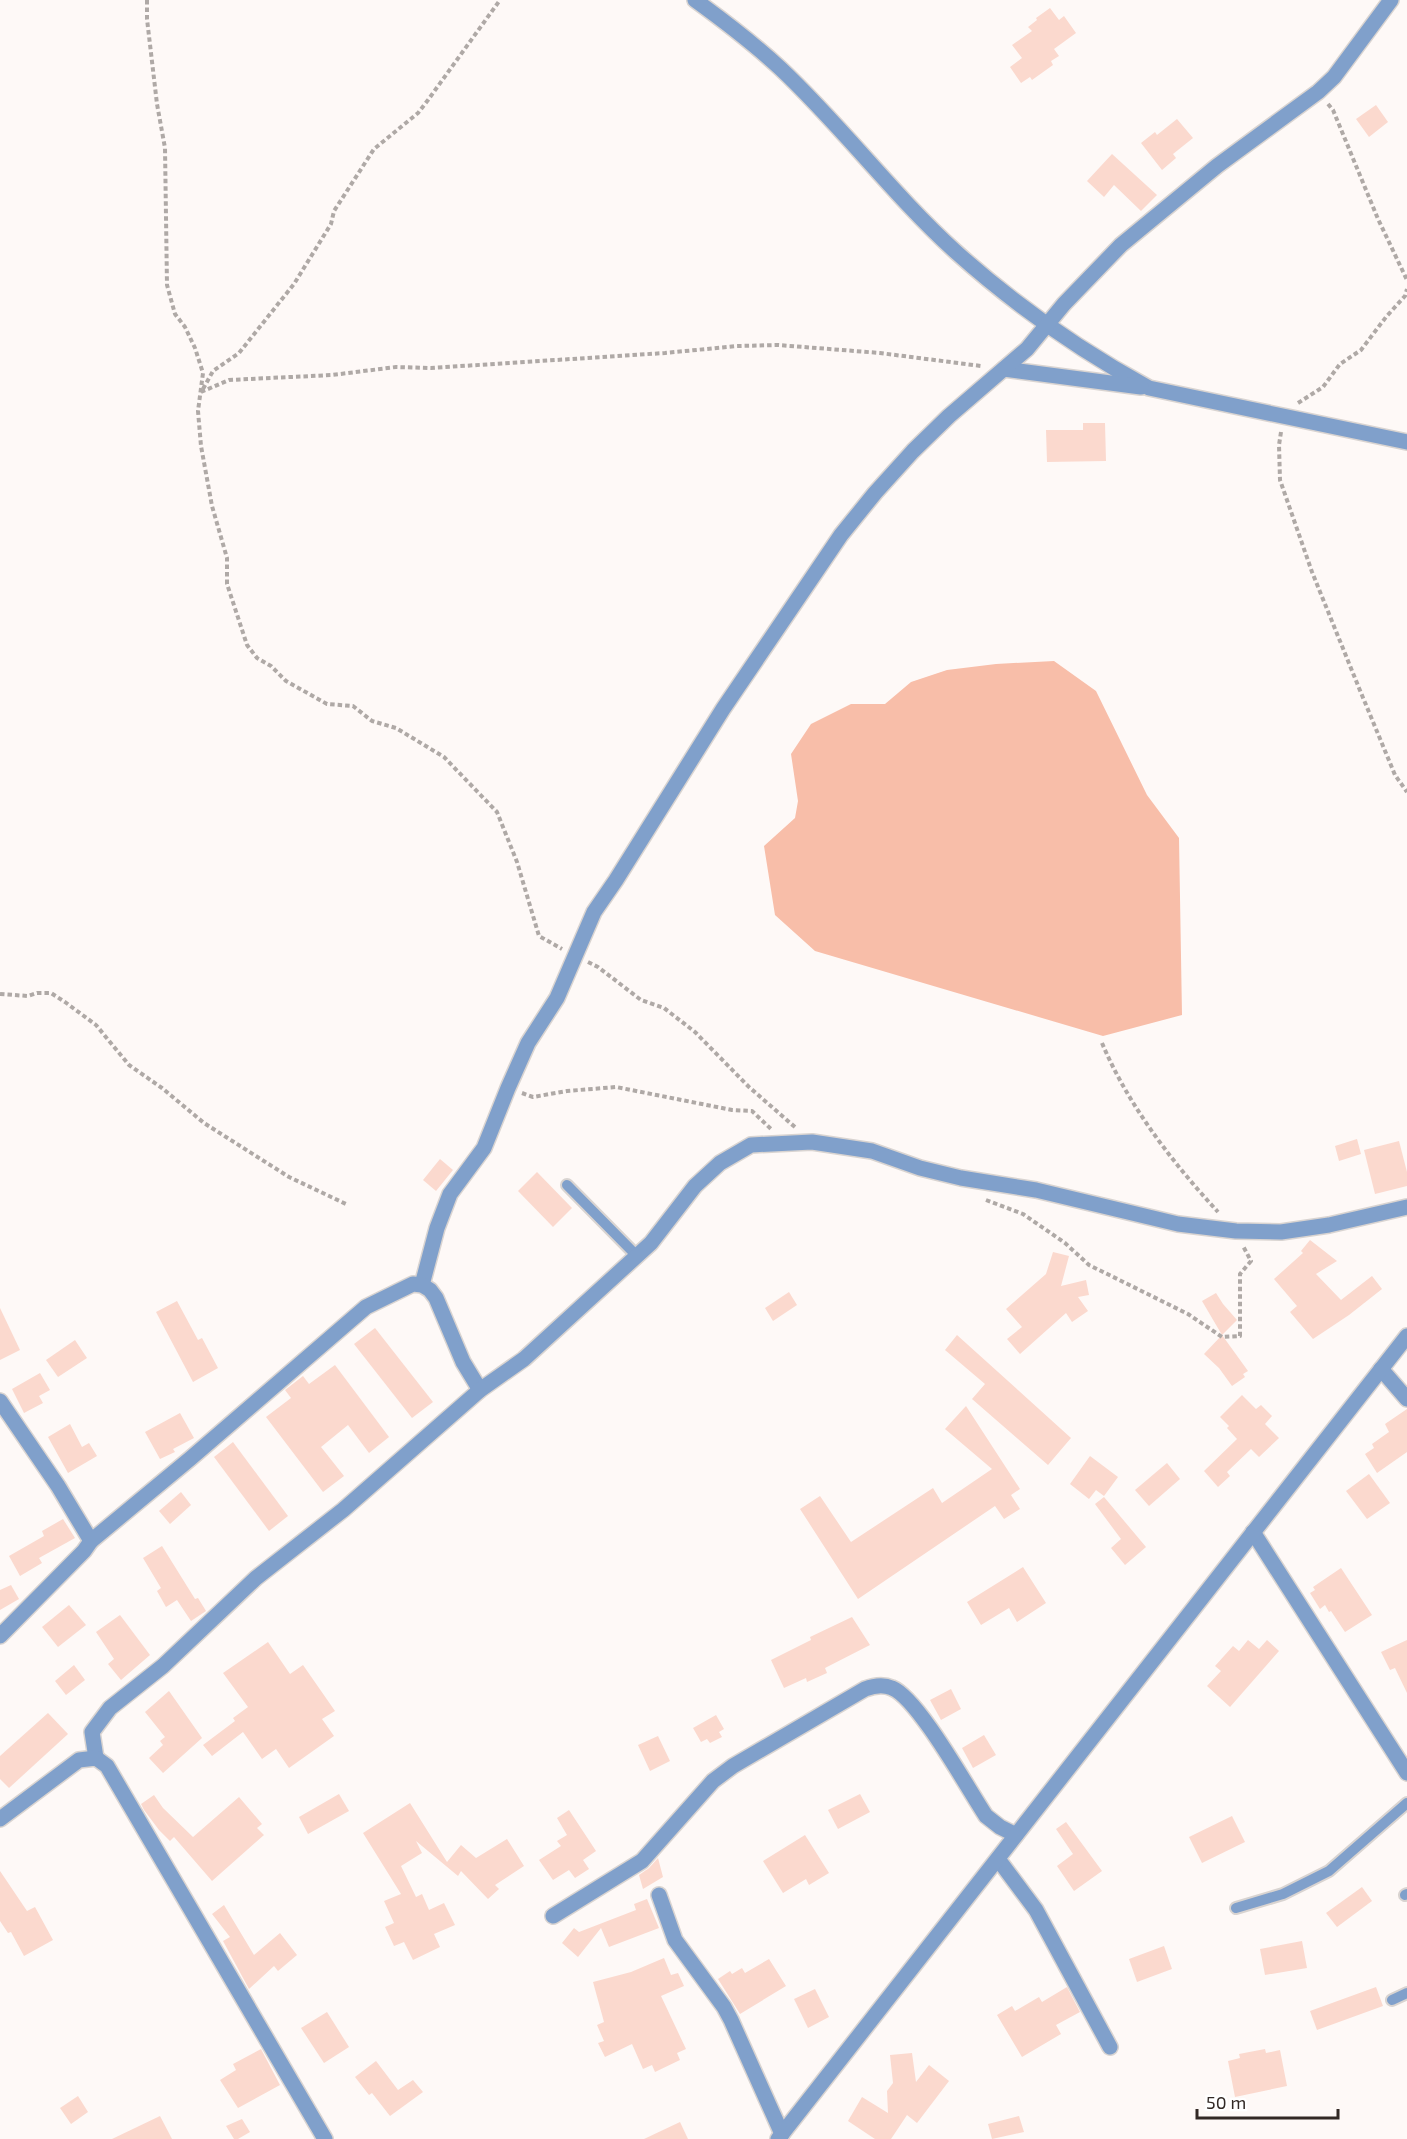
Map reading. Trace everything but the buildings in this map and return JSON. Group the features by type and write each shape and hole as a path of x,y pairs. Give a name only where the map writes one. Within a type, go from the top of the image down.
{"street":[{"path":"694,0 739,32 781,68 848,137 898,195 957,252 1048,324 1114,369 1149,388"},
{"path":"422,1285 437,1228 450,1194 484,1148 528,1043 557,998 594,912 723,709 841,535 913,451 967,400 1027,349 1064,304 1121,245 1169,204 1318,92 1334,77 1391,0"},
{"path":"1004,369 1149,388 1407,442"},
{"path":"96,1758 92,1731 110,1708 163,1666 256,1578 343,1510 480,1390 525,1359 638,1256 695,1186 720,1163 751,1145 812,1142 872,1151 920,1168 972,1180 1036,1190 1178,1224 1236,1231 1281,1232 1329,1225 1407,1207"},
{"path":"0,1636 84,1551 91,1541 191,1458 366,1306 413,1284 422,1285 430,1290 436,1298 463,1362 480,1390"},
{"path":"659,1895 675,1940 731,2020 780,2136 1407,1336"},
{"path":"1381,1369 1407,1399"},
{"path":"0,1401 58,1486 91,1541"},
{"path":"1254,1532 1407,1773"},
{"path":"553,1916 642,1861 656,1848 713,1781 733,1766 864,1689 873,1686 890,1686 919,1712 986,1816 999,1827 1016,1835"},
{"path":"0,1819 79,1760 96,1758 107,1766 325,2139"},
{"path":"998,1859 1036,1910 1110,2047"}],"lane":[{"path":"567,1185 638,1256"},
{"path":"1236,1908 1283,1894 1329,1871 1407,1803"},
{"path":"1392,2000 1407,1993"}],"path":[{"path":"147,0 147,19 157,104 165,148 167,285 175,314 185,327 195,348 203,373 198,411 201,446 212,506 227,558 227,584 247,645 257,658 271,666 286,681 327,704 353,706 372,721 396,728 444,757 496,812 517,862 539,936 598,967 641,1000 664,1008 680,1020 695,1032 749,1088 812,1142"},
{"path":"201,392 213,371 239,353 294,284 331,224 334,212 374,149 403,126 428,100 500,0"},
{"path":"1318,92 1333,110 1378,219 1407,280"},
{"path":"1407,289 1405,296 1362,350 1340,364 1323,387 1301,399 1284,417 1279,445 1280,480 1312,572 1395,775 1407,792"},
{"path":"201,392 230,380 332,375 396,367 431,368 758,345 833,348 1004,369"},
{"path":"0,994 28,996 37,993 51,993 96,1025 129,1065 162,1088 204,1123 289,1176 346,1204"},
{"path":"972,1180 987,1201 1023,1214 1065,1243 1089,1265 1188,1314 1222,1337 1240,1336 1240,1274 1251,1261 1236,1231 1178,1166 1140,1114 1112,1067 1102,1043"},
{"path":"508,1088 533,1096 616,1086 732,1110 752,1111 768,1124 783,1143"}],"shaded area":[{"path":"1054,661 1096,691 1147,795 1179,838 1182,1015 1103,1036 815,951 775,915 764,846 795,818 798,801 791,754 811,724 851,704 885,704 911,682 947,670 996,664"}]}
